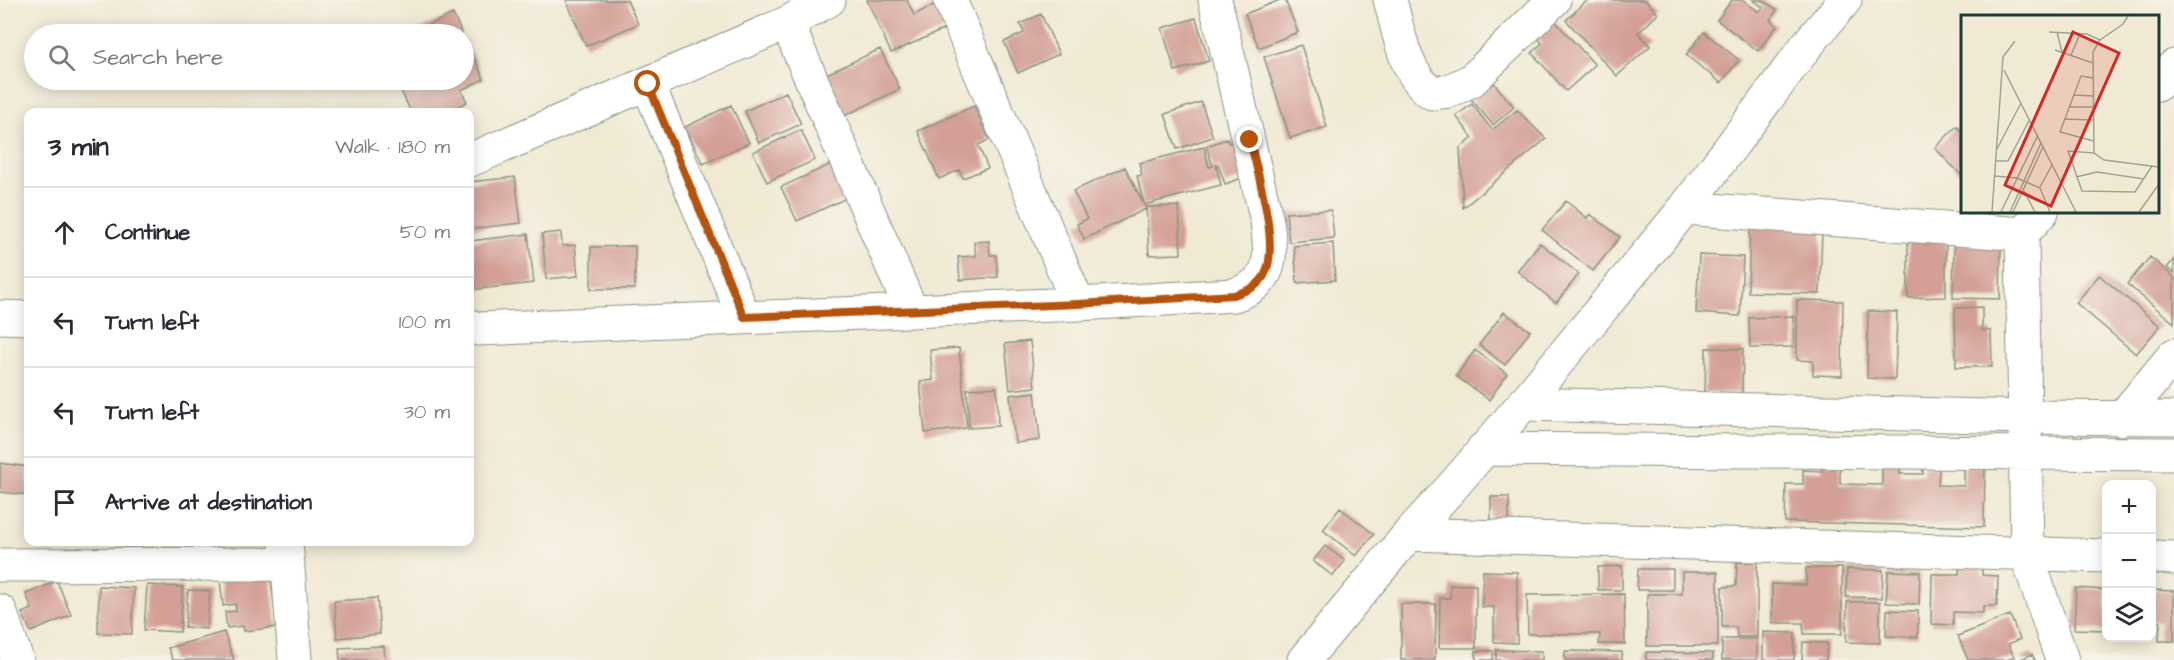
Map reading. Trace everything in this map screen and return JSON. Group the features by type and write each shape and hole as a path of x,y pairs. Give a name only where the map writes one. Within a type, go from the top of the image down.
{"street":[{"path":"474,158 787,23 829,0"},
{"path":"951,0 1078,304"},
{"path":"474,328 1078,304 1234,295 1250,290 1265,275 1271,255 1267,221 1215,0"},
{"path":"1390,0 1407,60 1422,86 1432,93 1449,91 1472,80 1554,0"},
{"path":"1304,660 1408,534 1453,486 1523,404 1684,208 1807,45 1845,0"},
{"path":"787,23 911,310"},
{"path":"2159,82 2174,66"},
{"path":"648,84 744,317"},
{"path":"1684,208 2032,223 2025,417 2027,555 2062,660"},
{"path":"0,317 24,318"},
{"path":"2121,419 2174,355"},
{"path":"1523,404 2121,419 2174,417"},
{"path":"1484,449 2174,454"},
{"path":"1408,534 2102,556"},
{"path":"0,566 287,553 295,660"},
{"path":"2156,557 2174,558"},
{"path":"0,611 17,660"}],"building":[{"path":"566,0 627,0 638,24 586,46"},
{"path":"867,0 907,0 914,15 936,4 947,28 891,53"},
{"path":"1285,0 1298,32 1259,48 1245,14"},
{"path":"1588,0 1645,0 1658,14 1638,33 1650,46 1617,76 1566,20"},
{"path":"1732,0 1743,0 1759,12 1763,7 1753,0 1763,0 1777,10 1770,20 1777,26 1758,51 1717,20"},
{"path":"453,14 458,24 431,24"},
{"path":"1041,14 1059,54 1018,73 1004,42 1024,33 1020,24"},
{"path":"1196,18 1209,61 1175,71 1162,28"},
{"path":"1556,22 1595,65 1566,91 1532,53 1542,43 1533,32 1548,28"},
{"path":"1704,32 1739,60 1721,83 1686,55"},
{"path":"1301,45 1327,127 1290,138 1264,57"},
{"path":"880,49 900,89 840,118 820,77"},
{"path":"474,58 484,79 474,84"},
{"path":"1488,76 1514,107 1493,125 1467,94"},
{"path":"401,90 461,90 467,102 454,108 409,108"},
{"path":"786,92 801,124 759,143 745,111"},
{"path":"1201,102 1213,137 1177,149 1165,114"},
{"path":"1472,104 1492,130 1517,110 1546,139 1463,208 1460,148 1473,138 1456,116"},
{"path":"731,105 749,143 703,164 685,127"},
{"path":"974,106 989,140 978,145 988,168 963,178 959,170 939,179 918,131"},
{"path":"1957,126 1961,131 1961,175 1935,148"},
{"path":"801,130 815,160 767,182 753,152"},
{"path":"1227,139 1228,143 1237,139 1250,175 1225,184 1218,164 1216,165 1221,185 1144,205 1137,176 1142,175 1139,163 1204,147 1209,167 1213,166 1206,146"},
{"path":"838,161 853,195 797,221 781,187"},
{"path":"1125,167 1146,209 1084,239 1077,224 1087,219 1073,191"},
{"path":"515,177 521,223 474,229 474,182"},
{"path":"1566,201 1587,218 1590,214 1620,237 1593,271 1542,230"},
{"path":"1179,206 1181,254 1149,255 1146,207"},
{"path":"1331,210 1334,238 1289,242 1286,213"},
{"path":"1750,227 1822,229 1820,294 1748,292"},
{"path":"561,232 562,246 575,245 578,276 546,279 542,234"},
{"path":"528,234 534,283 474,290 474,241"},
{"path":"1908,234 1946,234 1946,297 1908,298"},
{"path":"989,241 990,255 996,255 998,277 960,280 958,257 976,256 974,242"},
{"path":"1333,243 1335,280 1297,283 1294,246"},
{"path":"1540,243 1579,274 1556,303 1517,271"},
{"path":"1954,244 2001,245 2000,299 1953,298"},
{"path":"635,246 635,289 591,289 591,247"},
{"path":"1699,255 1743,257 1740,316 1696,313"},
{"path":"2150,257 2174,277 2174,323 2127,284"},
{"path":"2174,259 2174,273 2167,268"},
{"path":"2099,275 2160,326 2136,354 2076,303"},
{"path":"1797,300 1843,301 1842,376 1813,375 1813,361 1797,360"},
{"path":"1982,307 1982,330 1991,331 1992,367 1956,367 1955,308"},
{"path":"1868,311 1897,312 1895,379 1867,378"},
{"path":"1504,312 1530,331 1505,365 1479,345"},
{"path":"1793,316 1794,347 1750,348 1749,318"},
{"path":"1030,341 1035,387 1010,390 1005,344"},
{"path":"959,348 967,428 925,433 920,382 933,380 930,350"},
{"path":"1706,348 1743,349 1742,393 1705,392"},
{"path":"1475,350 1507,374 1489,400 1456,376"},
{"path":"997,387 998,426 969,428 967,389"},
{"path":"1035,392 1040,440 1015,443 1010,395"},
{"path":"1882,459 1900,460 1900,474 1923,474 1923,467 1939,468 1938,485 1964,486 1964,466 1985,466 1984,527 1785,522 1786,484 1803,484 1803,470 1822,471 1822,463 1840,463 1840,484 1882,485"},
{"path":"0,463 24,466 24,495 0,492"},
{"path":"1491,497 1509,497 1509,522 1491,521"},
{"path":"1340,508 1374,534 1356,556 1323,530"},
{"path":"1325,546 1345,561 1333,576 1313,561"},
{"path":"1737,562 1757,562 1757,637 1737,637 1736,627 1722,627 1722,587 1736,586"},
{"path":"1960,563 1982,564 1982,575 1998,576 1997,606 1983,606 1983,613 1953,612 1953,625 1931,624 1932,574 1959,574"},
{"path":"1622,566 1622,590 1598,590 1598,567"},
{"path":"1806,568 1842,568 1842,634 1804,634 1803,623 1772,623 1772,584 1806,585"},
{"path":"1638,569 1673,569 1673,590 1637,590"},
{"path":"1847,569 1883,570 1882,598 1846,597"},
{"path":"1483,571 1517,572 1517,643 1494,642 1494,607 1482,607"},
{"path":"1888,571 1920,572 1919,604 1886,603"},
{"path":"1682,572 1718,572 1718,646 1647,646 1647,594 1682,594"},
{"path":"270,573 277,627 244,631 243,626 227,628 225,612 236,611 235,604 223,606 220,579"},
{"path":"57,581 71,615 31,632 22,613 32,609 26,594"},
{"path":"147,585 183,587 180,632 144,630"},
{"path":"1450,585 1476,585 1476,648 1439,648 1440,598 1450,598"},
{"path":"99,586 134,588 132,634 98,633"},
{"path":"2076,588 2102,590 2102,630 2074,629"},
{"path":"188,590 210,591 207,629 185,627"},
{"path":"2156,590 2174,591 2174,641 2159,641 2160,622 2156,622"},
{"path":"1624,594 1625,644 1599,644 1600,634 1528,634 1527,595"},
{"path":"377,598 380,634 337,638 334,601"},
{"path":"1847,602 1880,602 1880,643 1846,642"},
{"path":"1401,604 1436,604 1435,660 1401,660"},
{"path":"1887,610 1918,611 1918,637 1886,636"},
{"path":"2010,615 2020,639 2008,644 2014,657 2007,660 1968,660 1958,636"},
{"path":"224,632 234,660 173,660 168,648"},
{"path":"1763,632 1795,633 1794,660 1763,660"},
{"path":"1722,639 1757,639 1757,660 1722,660"},
{"path":"1803,642 1827,643 1826,660 1802,660"},
{"path":"384,646 385,660 340,660 339,648"},
{"path":"1496,650 1542,651 1542,660 1496,660"},
{"path":"1476,651 1493,651 1493,660 1476,660"},
{"path":"1565,651 1622,652 1622,660 1565,660"},
{"path":"1646,652 1713,653 1713,660 1646,660"},
{"path":"2032,654 2035,660 2019,660"}],"route":[{"path":"648,84 744,317 1211,297 1234,295 1250,290 1265,275 1271,255 1267,221 1250,140"}]}
